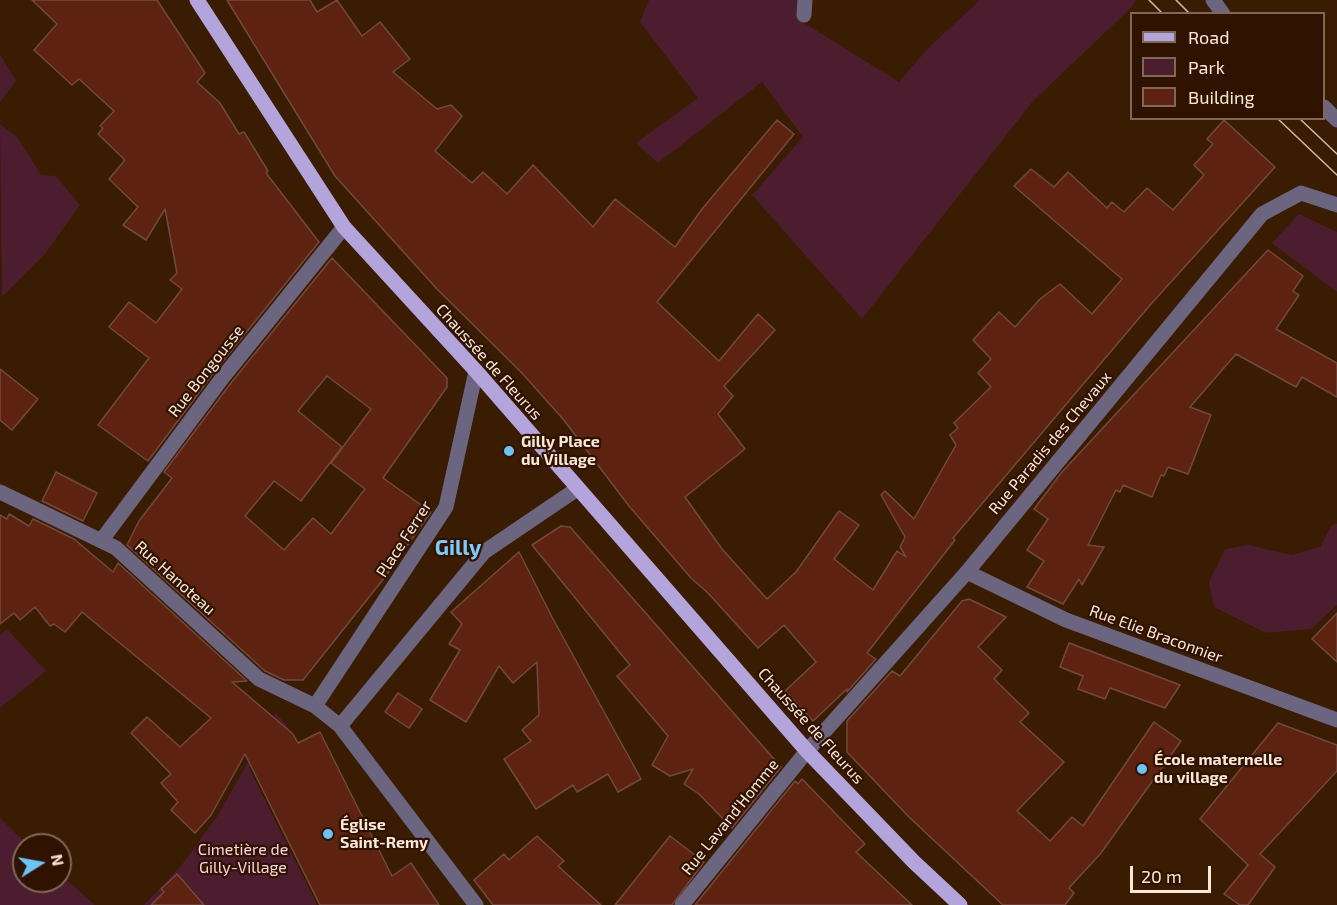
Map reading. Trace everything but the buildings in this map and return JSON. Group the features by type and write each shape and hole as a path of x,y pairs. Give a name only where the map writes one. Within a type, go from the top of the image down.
{"main road":[{"name":"Chaussée de Fleurus","path":"197,0 344,227 476,371 807,751 914,862 960,905"}],"street":[{"path":"1325,109 1337,120"},
{"name":"Rue Paradis des Chevaux","path":"807,751 967,572 1262,214 1301,193 1337,205"},
{"name":"Rue Bongousse","path":"101,541 223,377 344,227"},
{"name":"Place Ferrer","path":"315,706 446,507 476,371"},
{"path":"340,726 484,552 577,489"},
{"name":"Rue Hanoteau","path":"0,492 116,548 259,679 315,706 340,726 476,905"},
{"name":"Rue Elie Braconnier","path":"967,572 1066,620 1337,720"},
{"name":"Rue Lavand'Homme","path":"682,905 807,751"}],"green space":[{"path":"649,0 799,0 801,21 899,82 929,47 980,0 1136,0 1132,7 1033,101 862,319 752,195 803,137 762,82 658,163 636,143 698,98 640,22"},
{"path":"0,54 16,81 0,102"},
{"path":"0,124 18,138 41,175 56,176 80,205 45,254 2,297"},
{"path":"1299,214 1337,232 1337,292 1272,243"},
{"path":"1337,524 1337,605 1311,629 1266,633 1214,607 1209,582 1225,549 1249,545 1291,555 1320,547 1332,525"},
{"path":"7,629 46,671 0,708 0,635"},
{"name":"Cimetière de Gilly-Village","path":"276,713 290,730 262,743 249,768 317,905 144,905 181,866 218,815"},
{"path":"0,818 16,833 12,833 12,893 72,893 72,885 95,905 0,905"}],"tram line":[{"path":"1149,0 1161,12"},
{"path":"1176,0 1188,12"},
{"path":"1279,120 1337,175"},
{"path":"1301,120 1337,154"}],"place":[{"name":"Gilly Place du Village","path":"509,451"},
{"name":"École maternelle du village","path":"1142,769"},
{"name":"Église Saint-Remy","path":"328,834"}],"district":[{"name":"Gilly","path":"458,548"}]}
